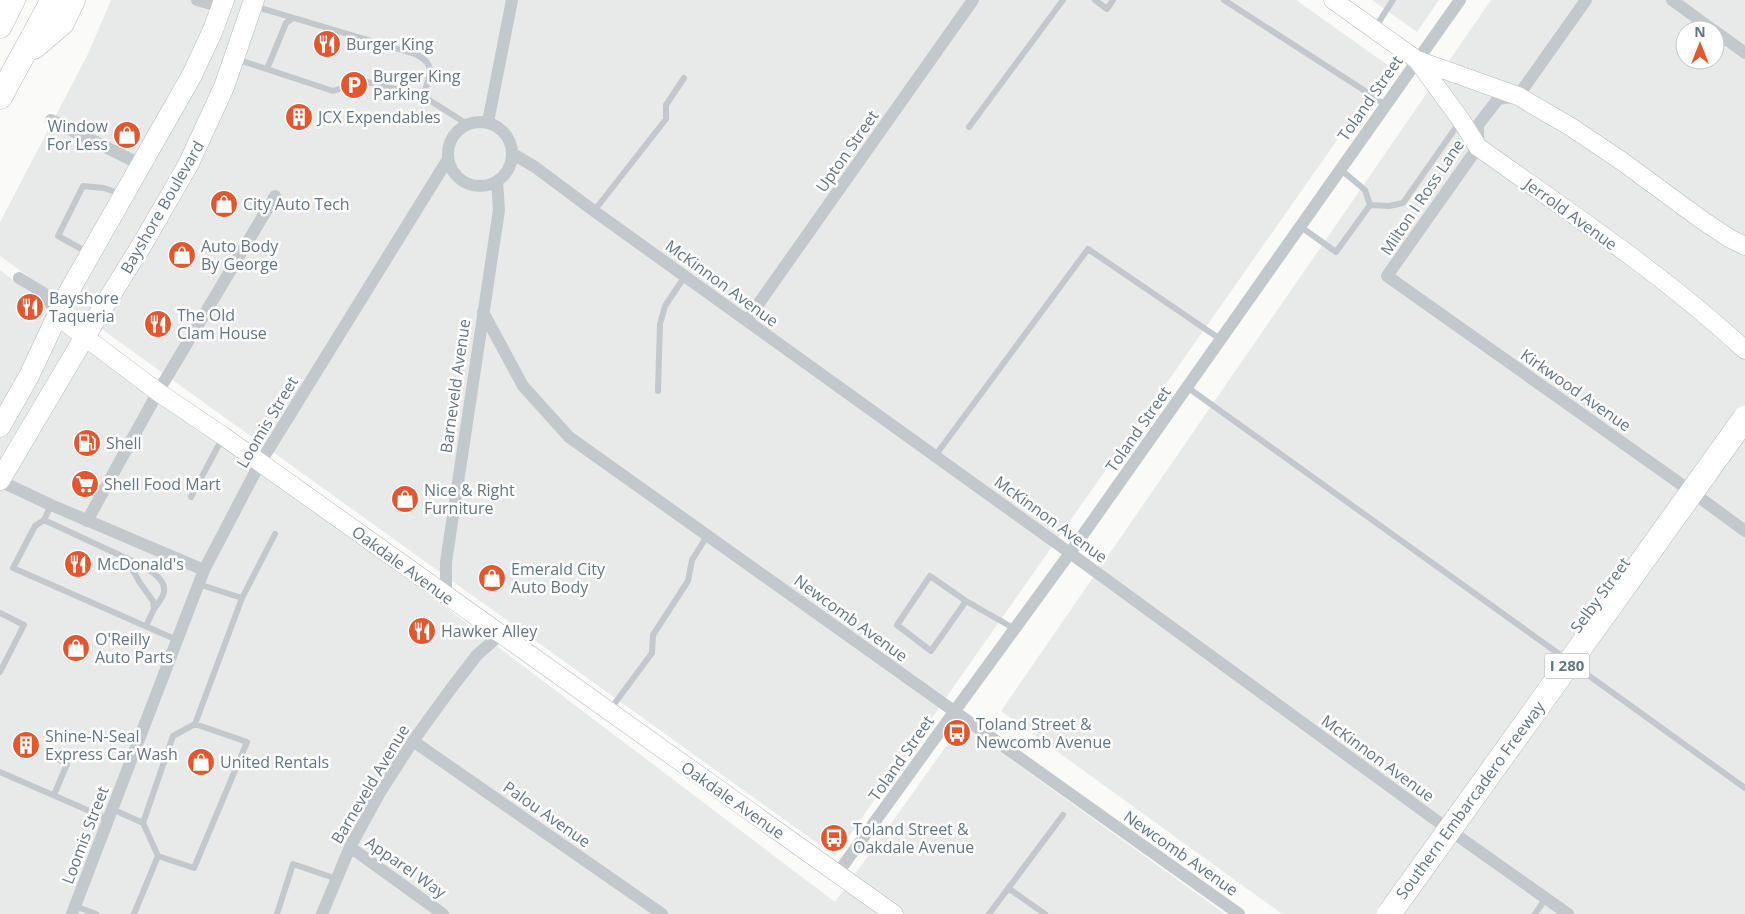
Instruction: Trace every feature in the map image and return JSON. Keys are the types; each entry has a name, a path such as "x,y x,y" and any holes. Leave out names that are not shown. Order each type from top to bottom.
{"highway":[{"path":"0,26 13,0"},
{"path":"0,98 53,0"},
{"path":"23,56 62,23 73,0"},
{"name":"Southern Embarcadero Freeway","path":"1388,914 1745,419"},
{"name":"Southern Embarcadero Freeway","path":"1399,914 1745,432"}],"main road":[{"name":"Jerrold Avenue","path":"1333,0 1417,60 1518,96 1571,127 1623,162 1702,220 1745,246"},
{"name":"Bayshore Boulevard","path":"0,480 188,165 213,113 235,58 253,3"},
{"path":"0,427 26,382 57,316 192,75 223,4"},
{"name":"Jerrold Avenue","path":"1417,60 1461,120 1478,147 1668,284 1710,317 1745,350"},
{"name":"Oakdale Avenue","path":"57,316 158,392 224,436 894,914"}],"street":[{"path":"197,0 223,4"},
{"path":"488,122 512,0"},
{"name":"Upton Street","path":"746,320 973,0"},
{"name":"Toland Street","path":"837,874 1070,553 1460,0"},
{"path":"1518,96 1586,0"},
{"path":"1672,0 1699,20"},
{"path":"1725,39 1745,53"},
{"name":"Milton I Ross Lane","path":"1387,276 1478,147 1478,125 1498,99 1518,96"},
{"path":"51,120 142,165"},
{"path":"488,122 506,134 511,144 511,165 506,174 498,181 488,185 466,184 451,169 448,159 448,148 458,130 467,124 488,122"},
{"name":"McKinnon Avenue","path":"512,154 535,167 1568,914"},
{"name":"Loomis Street","path":"74,910 204,570 260,463 448,159"},
{"name":"Barneveld Avenue","path":"446,595 446,562 499,210 498,181"},
{"path":"87,521 158,392 275,196"},
{"name":"Kirkwood Avenue","path":"1387,276 1745,531"},
{"name":"Oakdale Avenue","path":"19,278 44,294 57,316"},
{"name":"Newcomb Avenue","path":"483,312 523,386 569,437 1239,914"},
{"path":"1707,474 1745,419"},
{"path":"0,480 87,521 204,570"},
{"name":"Selby Street","path":"1388,914 1679,512"},
{"name":"Barneveld Avenue","path":"322,914 350,847 379,794 413,741 478,655 501,634"},
{"name":"Palou Avenue","path":"413,741 662,914"},
{"name":"Apparel Way","path":"350,847 431,910 443,914"}],"lane":[{"path":"969,127 1063,0"},
{"path":"1095,0 1107,9 1113,0"},
{"path":"1224,0 1385,105"},
{"path":"1374,29 1393,0"},
{"path":"253,3 293,18 425,58 429,64 430,74 423,96"},
{"path":"267,69 286,23 293,18"},
{"path":"235,58 333,91 362,81 423,96 467,124"},
{"path":"594,211 666,119 666,104 684,78"},
{"path":"1370,205 1389,206 1402,203 1461,120"},
{"path":"1340,169 1365,190 1370,205"},
{"path":"91,254 58,236 83,186 104,188 124,196"},
{"path":"1301,227 1336,252 1370,205"},
{"path":"935,456 1088,248 1220,340"},
{"path":"658,391 660,324 665,306 685,276"},
{"path":"1187,387 1745,788"},
{"path":"191,498 224,436"},
{"path":"51,505 44,520 35,526 13,568 177,640"},
{"path":"44,520 155,573 164,588 163,595 146,626"},
{"path":"134,914 158,856 143,823 173,736 195,724 242,598 276,534"},
{"path":"609,711 652,653 653,635 688,581 692,560 707,536"},
{"path":"126,558 140,583 151,596 154,609"},
{"path":"966,601 932,651 897,625 930,576 966,601 1015,629"},
{"path":"198,584 242,598"},
{"path":"0,613 24,625 0,672"},
{"path":"158,856 194,868 247,742 195,724"},
{"path":"48,754 68,764 54,795"},
{"path":"0,772 54,795 143,823"},
{"path":"988,914 1063,815"},
{"path":"277,914 293,864 336,879"},
{"path":"1008,888 1045,914"},
{"path":"1535,914 1546,898"},
{"path":"74,910 96,914"}],"shaded area":[{"path":"111,0 1296,0 1389,66 835,856 0,256 0,222 88,54"},
{"path":"1372,0 1439,0 1417,32"},
{"path":"1491,0 1745,0 1745,914 1282,914 1001,711"},
{"path":"0,270 835,902 962,724 1225,914 0,914"}],"place":[{"name":"Burger King","path":"327,44"},
{"name":"Burger King Parking","path":"354,85"},
{"name":"JCX Expendables","path":"299,117"},
{"name":"Window For Less","path":"127,135"},
{"name":"City Auto Tech","path":"224,204"},
{"name":"Auto Body By George","path":"182,255"},
{"name":"Bayshore Taqueria","path":"30,307"},
{"name":"The Old Clam House","path":"158,324"},
{"name":"Shell","path":"87,443"},
{"name":"Shell Food Mart","path":"85,484"},
{"name":"Nice & Right Furniture","path":"405,499"},
{"name":"McDonald's","path":"78,564"},
{"name":"Emerald City Auto Body","path":"492,578"},
{"name":"Hawker Alley","path":"422,631"},
{"name":"O'Reilly Auto Parts","path":"76,648"},
{"name":"Toland Street & Newcomb Avenue","path":"957,733"},
{"name":"Shine-N-Seal Express Car Wash","path":"26,745"},
{"name":"United Rentals","path":"201,762"},
{"name":"Toland Street & Oakdale Avenue","path":"834,838"}]}
